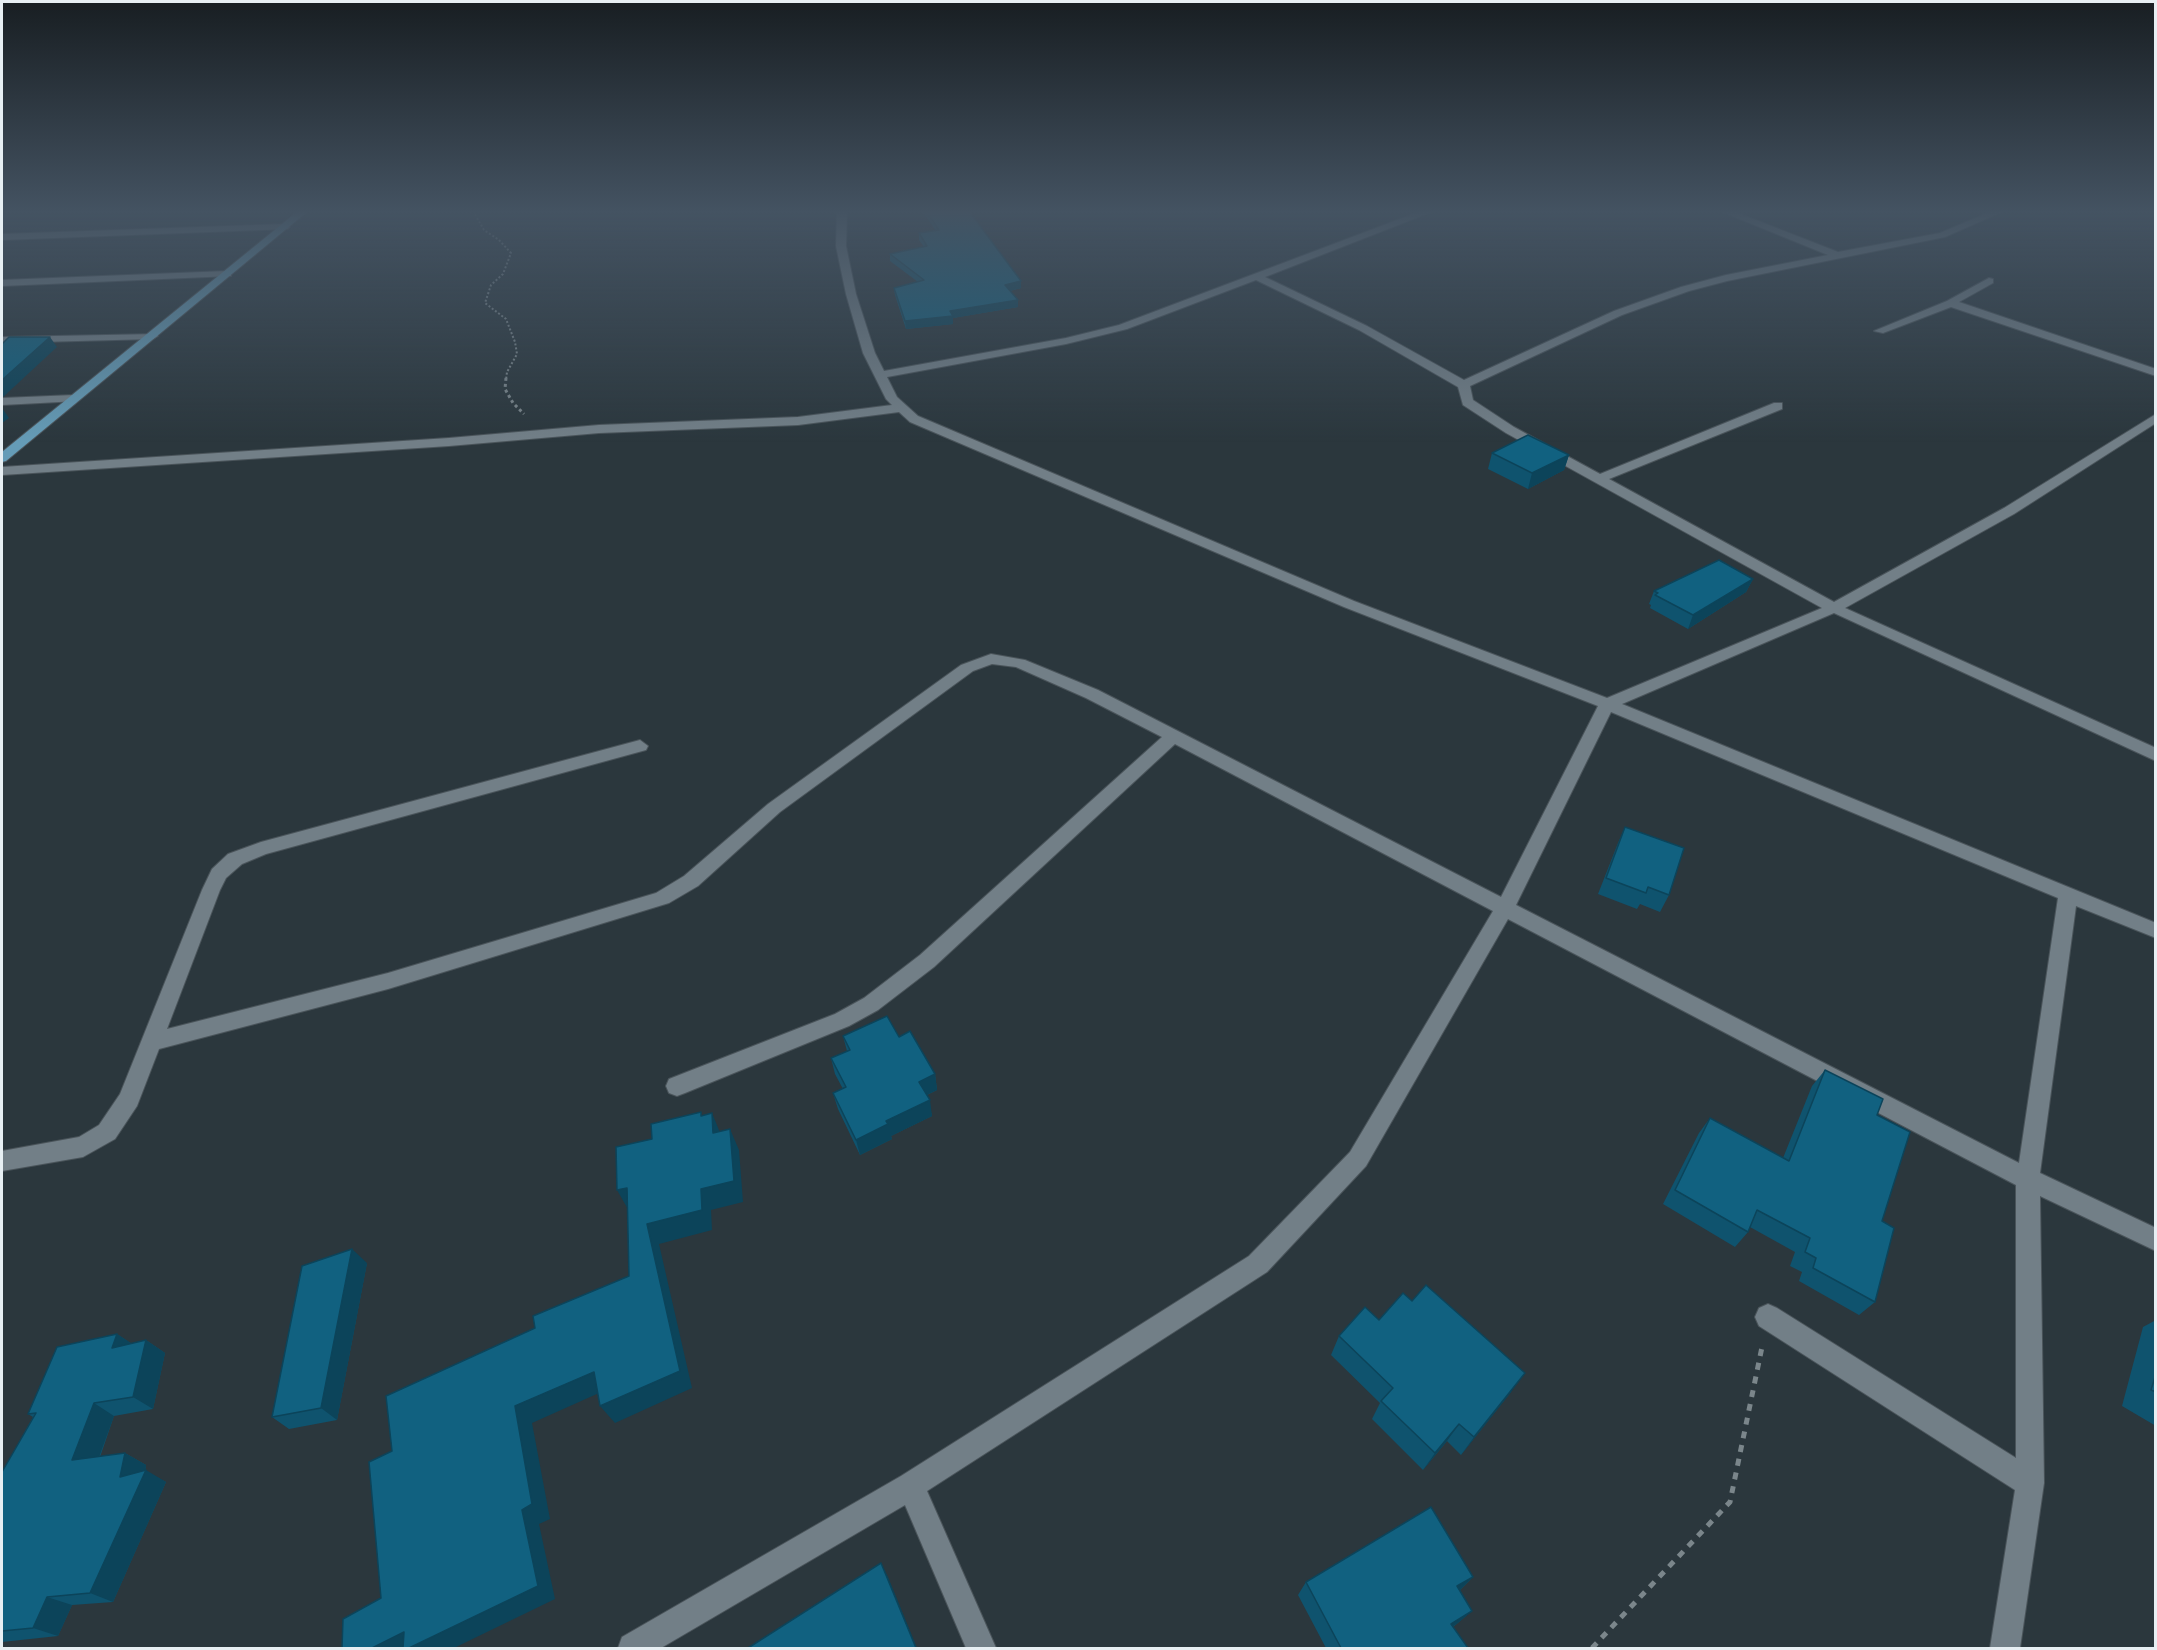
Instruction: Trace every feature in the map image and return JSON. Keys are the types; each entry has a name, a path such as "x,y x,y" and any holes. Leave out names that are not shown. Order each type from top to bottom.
{"main road":[{"path":"2,459 210,288"}],"street":[{"path":"850,288 868,353 880,375 899,408 924,424 1316,591 1607,704 2156,931"},
{"path":"880,375 1091,336 1123,327 1228,288"},
{"path":"1281,288 1363,328 1464,385"},
{"path":"1464,385 1618,313 1689,288"},
{"path":"1878,331 1951,303 1977,288"},
{"path":"1951,303 2156,373"},
{"path":"2,340 153,336"},
{"path":"1464,385 1467,402 1510,430 1834,608 2156,755"},
{"path":"2,402 74,399"},
{"path":"1599,479 1778,406"},
{"path":"2,471 437,443 536,434 798,421 899,408"},
{"path":"633,1648 911,1486 1258,1264 1358,1159 1504,909 1607,704 1834,608 2009,511 2156,417"},
{"path":"152,1042 388,981 662,898 691,881 774,808 957,675 967,668 991,659 1019,663 1092,694 2028,1179 2156,1240"},
{"path":"677,1086 842,1020 870,1004 927,961 1173,737"},
{"path":"2,1161 83,1147 107,1132 129,1099 219,873 235,860 261,849 640,746"},
{"path":"2005,1648 2030,1483 2028,1179 2068,895"},
{"path":"1768,1317 2030,1483"},
{"path":"911,1486 981,1648"}],"path":[{"path":"490,288 485,303 506,319 517,354 507,372 506,389 513,403 531,420 536,434"},
{"path":"1592,1648 1730,1502 1768,1317"}],"building":[{"path":"894,288 1008,288 1018,300 950,311 953,316 905,321"},
{"path":"9,337 50,337 2,380 2,344"},
{"path":"1528,435 1569,455 1532,473 1492,453"},
{"path":"1719,560 1753,579 1693,615 1655,595 1658,593 1654,591"},
{"path":"1625,827 1684,848 1669,895 1648,887 1646,893 1606,878"},
{"path":"887,1016 899,1037 910,1031 935,1074 919,1082 930,1100 886,1121 888,1124 856,1140 833,1093 846,1087 831,1058 850,1050 843,1036"},
{"path":"1825,1070 1883,1099 1877,1115 1910,1132 1882,1221 1894,1228 1875,1302 1813,1268 1816,1258 1805,1252 1810,1238 1757,1210 1748,1232 1675,1190 1710,1118 1789,1161"},
{"path":"701,1112 701,1116 712,1113 713,1133 730,1129 734,1181 701,1189 702,1210 647,1224 680,1371 600,1406 594,1372 515,1406 532,1504 522,1510 538,1586 409,1648 403,1648 404,1632 372,1648 342,1648 343,1619 381,1598 369,1462 392,1451 386,1396 535,1328 533,1316 629,1276 627,1188 617,1190 616,1147 652,1139 651,1124"},
{"path":"352,1249 321,1408 272,1417 302,1266"},
{"path":"1426,1285 1525,1373 1474,1437 1459,1424 1435,1453 1381,1401 1393,1388 1339,1336 1365,1307 1379,1320 1403,1293 1412,1301"},
{"path":"117,1334 112,1348 146,1340 133,1397 94,1403 72,1460 125,1453 120,1477 146,1470 90,1593 47,1597 33,1628 2,1631 2,1472 36,1413 28,1414 57,1347"},
{"path":"2156,1374 2156,1392 2151,1390"},
{"path":"1431,1507 1473,1577 1457,1586 1472,1611 1451,1624 1468,1648 1341,1648 1306,1582"},
{"path":"881,1563 916,1648 748,1648"}]}
